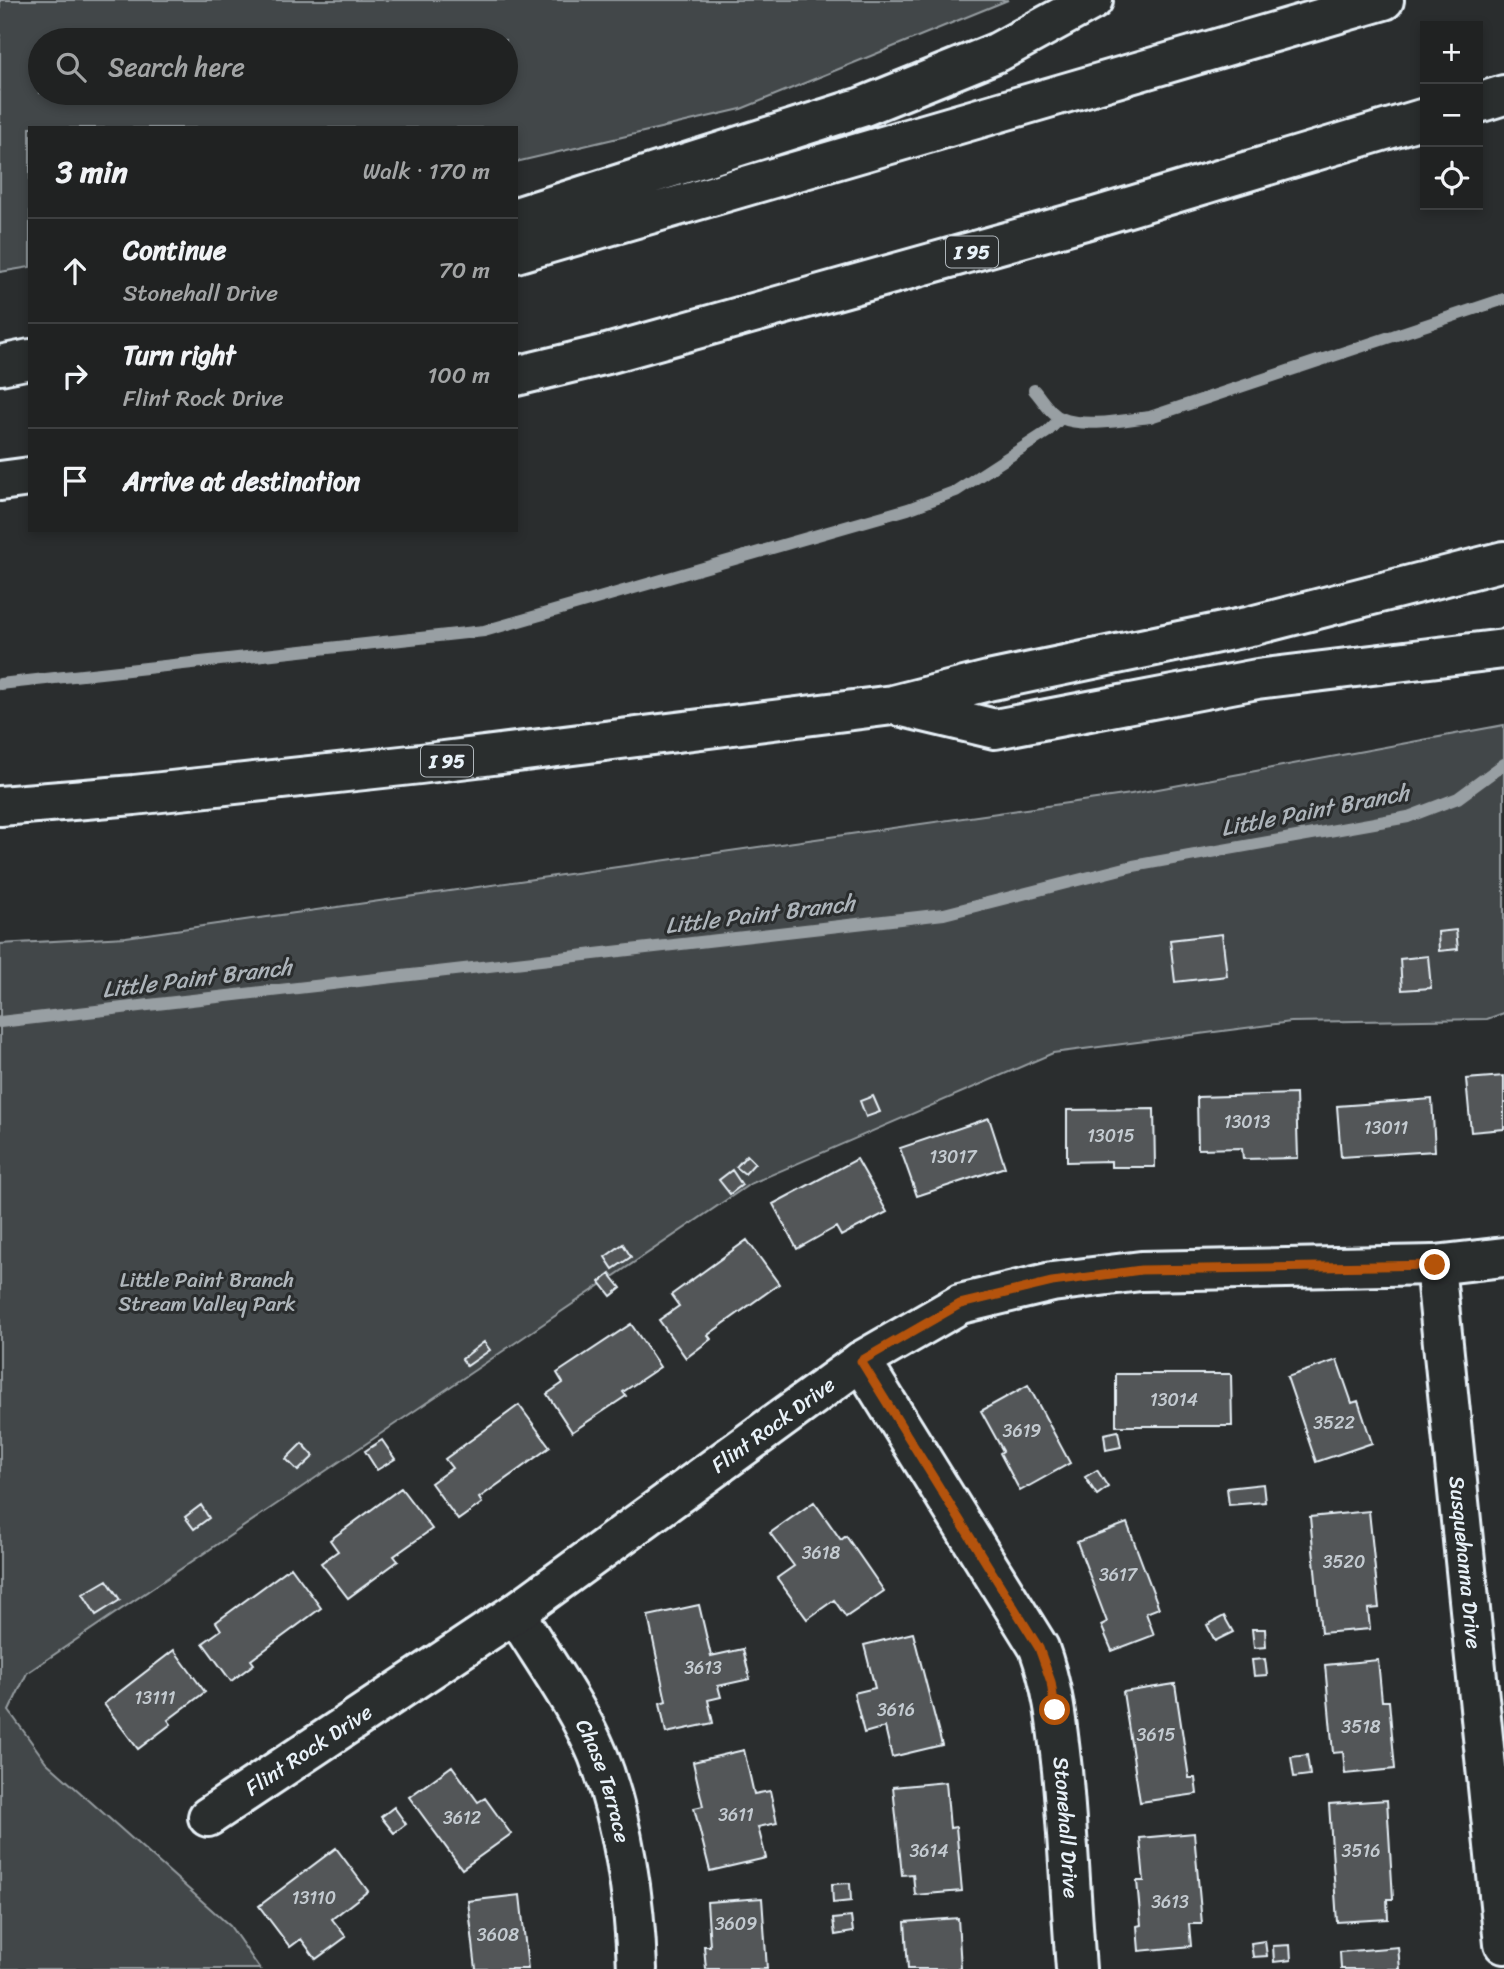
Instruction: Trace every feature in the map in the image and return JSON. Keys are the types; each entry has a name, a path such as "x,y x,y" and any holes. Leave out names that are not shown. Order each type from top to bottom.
{"main road":[{"path":"518,216 862,107 998,52 1093,0"},
{"path":"518,252 1384,0"},
{"path":"1483,101 1504,95"},
{"name":"I 95","path":"518,376 607,354 1085,220 1420,120"},
{"path":"0,365 28,359"},
{"path":"0,382 28,377"},
{"path":"0,481 28,477"},
{"name":"I 95","path":"0,806 134,796 406,766 893,705 988,681 1251,626 1504,561"},
{"path":"893,705 995,729 1257,679 1504,649"},
{"name":"Flint Rock Drive","path":"208,1817 515,1613 861,1361 960,1304 1052,1282 1141,1270 1435,1265 1504,1257"},
{"name":"Susquehanna Drive","path":"1435,1265 1504,1944"},
{"name":"Stonehall Drive","path":"861,1361 1039,1648 1051,1682 1058,1734 1066,1808 1076,1969"},
{"name":"Chase Terrace","path":"515,1613 567,1697 597,1755 613,1802 626,1866 637,1969"}],"green space":[{"path":"0,0 1008,0 741,109 518,162 518,126 28,126 28,267 0,272"},
{"name":"Little Paint Branch Stream Valley Park","path":"1504,725 1504,1013 1487,1019 1291,1022 1053,1053 750,1184 27,1673 9,1711 46,1762 230,1926 260,1969 0,1969 0,944 126,937 1131,794"}],"building":[{"path":"1456,930 1458,949 1439,951 1438,932"},
{"path":"1222,934 1227,976 1175,982 1170,940"},
{"path":"1428,956 1431,988 1402,990 1400,959"},
{"path":"1504,1076 1504,1129 1471,1132 1466,1079"},
{"path":"1296,1094 1298,1158 1243,1159 1242,1148 1198,1149 1197,1097"},
{"path":"873,1096 880,1112 866,1117 860,1101"},
{"path":"1432,1099 1435,1151 1341,1157 1337,1106"},
{"path":"1154,1109 1155,1167 1111,1167 1111,1161 1067,1162 1067,1110"},
{"path":"989,1118 1005,1167 917,1196 900,1148"},
{"path":"747,1155 755,1163 745,1174 736,1167"},
{"path":"857,1159 887,1212 841,1236 836,1227 797,1249 773,1204"},
{"path":"732,1170 742,1185 730,1194 719,1180"},
{"path":"747,1240 779,1284 708,1335 711,1339 686,1358 659,1320 679,1306 671,1295"},
{"path":"623,1244 631,1257 613,1269 605,1257"},
{"path":"610,1274 621,1288 611,1296 600,1282"},
{"path":"631,1324 660,1367 623,1392 626,1396 572,1432 547,1394 563,1383 557,1373"},
{"path":"484,1342 490,1350 467,1366 462,1359"},
{"path":"1337,1360 1352,1403 1358,1401 1372,1443 1316,1462 1287,1377"},
{"path":"1116,1374 1231,1374 1232,1426 1116,1426"},
{"path":"1028,1385 1070,1463 1020,1491 1000,1453 1003,1451 981,1411"},
{"path":"519,1405 550,1447 479,1498 482,1503 458,1520 431,1483 452,1468 445,1459"},
{"path":"1118,1431 1121,1447 1106,1450 1104,1434"},
{"path":"382,1440 395,1459 377,1470 365,1451"},
{"path":"302,1443 314,1456 298,1471 286,1459"},
{"path":"1097,1470 1108,1487 1097,1495 1085,1477"},
{"path":"1263,1484 1265,1502 1229,1505 1227,1488"},
{"path":"401,1488 432,1529 394,1556 398,1561 348,1598 321,1563 338,1551 330,1540"},
{"path":"814,1502 841,1540 846,1536 884,1591 846,1617 834,1600 807,1619 777,1578 794,1566 770,1533"},
{"path":"201,1505 209,1518 194,1529 185,1517"},
{"path":"1369,1511 1379,1608 1368,1609 1370,1629 1321,1633 1310,1517"},
{"path":"1127,1523 1159,1608 1146,1613 1154,1635 1112,1651 1101,1625 1107,1622 1077,1542"},
{"path":"291,1567 321,1608 251,1660 254,1664 231,1681 203,1643 221,1630 216,1622"},
{"path":"107,1580 120,1600 96,1615 83,1594"},
{"path":"699,1605 711,1656 743,1649 750,1679 718,1686 721,1697 708,1700 713,1723 666,1733 660,1703 666,1701 648,1616"},
{"path":"1224,1616 1233,1632 1215,1641 1207,1625"},
{"path":"1252,1629 1265,1629 1266,1647 1254,1648"},
{"path":"913,1633 942,1745 892,1757 885,1727 864,1733 854,1693 875,1688 864,1645"},
{"path":"174,1650 205,1692 168,1720 171,1724 138,1749 104,1704"},
{"path":"1265,1659 1267,1675 1254,1676 1252,1660"},
{"path":"1378,1660 1382,1701 1389,1701 1395,1769 1345,1774 1343,1752 1333,1753 1325,1665"},
{"path":"1175,1684 1189,1778 1195,1778 1197,1794 1140,1802 1123,1692"},
{"path":"744,1750 754,1794 770,1791 777,1823 758,1827 766,1858 710,1871 694,1808 703,1806 693,1762"},
{"path":"1307,1755 1310,1775 1294,1777 1291,1757"},
{"path":"452,1766 478,1802 485,1798 511,1834 462,1869 409,1797"},
{"path":"946,1782 950,1828 956,1827 962,1891 915,1895 913,1874 902,1875 893,1787"},
{"path":"1387,1800 1393,1899 1387,1899 1388,1919 1337,1922 1329,1804"},
{"path":"394,1807 406,1824 394,1833 381,1817"},
{"path":"1194,1833 1202,1924 1189,1924 1191,1946 1139,1951 1137,1926 1141,1925 1137,1881 1144,1881 1140,1838"},
{"path":"336,1848 368,1891 332,1919 346,1937 316,1959 301,1939 290,1947 259,1906"},
{"path":"850,1883 851,1901 833,1903 832,1884"},
{"path":"520,1895 528,1969 476,1969 468,1901"},
{"path":"762,1898 767,1969 706,1969 704,1946 710,1946 707,1902"},
{"path":"851,1917 853,1932 835,1935 833,1919"},
{"path":"958,1918 961,1969 908,1969 905,1922"},
{"path":"1265,1941 1267,1956 1253,1957 1251,1943"},
{"path":"1290,1945 1291,1960 1274,1962 1273,1946"},
{"path":"1398,1947 1400,1969 1341,1969 1340,1952"}],"waterway":[{"path":"1034,390 1053,413 1070,421 1105,422 1150,417 1504,299"},
{"path":"0,684 484,631 908,509 956,491 1047,432 1061,418"},
{"name":"Little Paint Branch","path":"0,1022 944,914 1133,866 1408,817 1458,798 1504,764"}],"route":[{"path":"1055,1710 1051,1682 1039,1648 861,1361 960,1304 1001,1292 1052,1282 1141,1270 1435,1265"}]}
